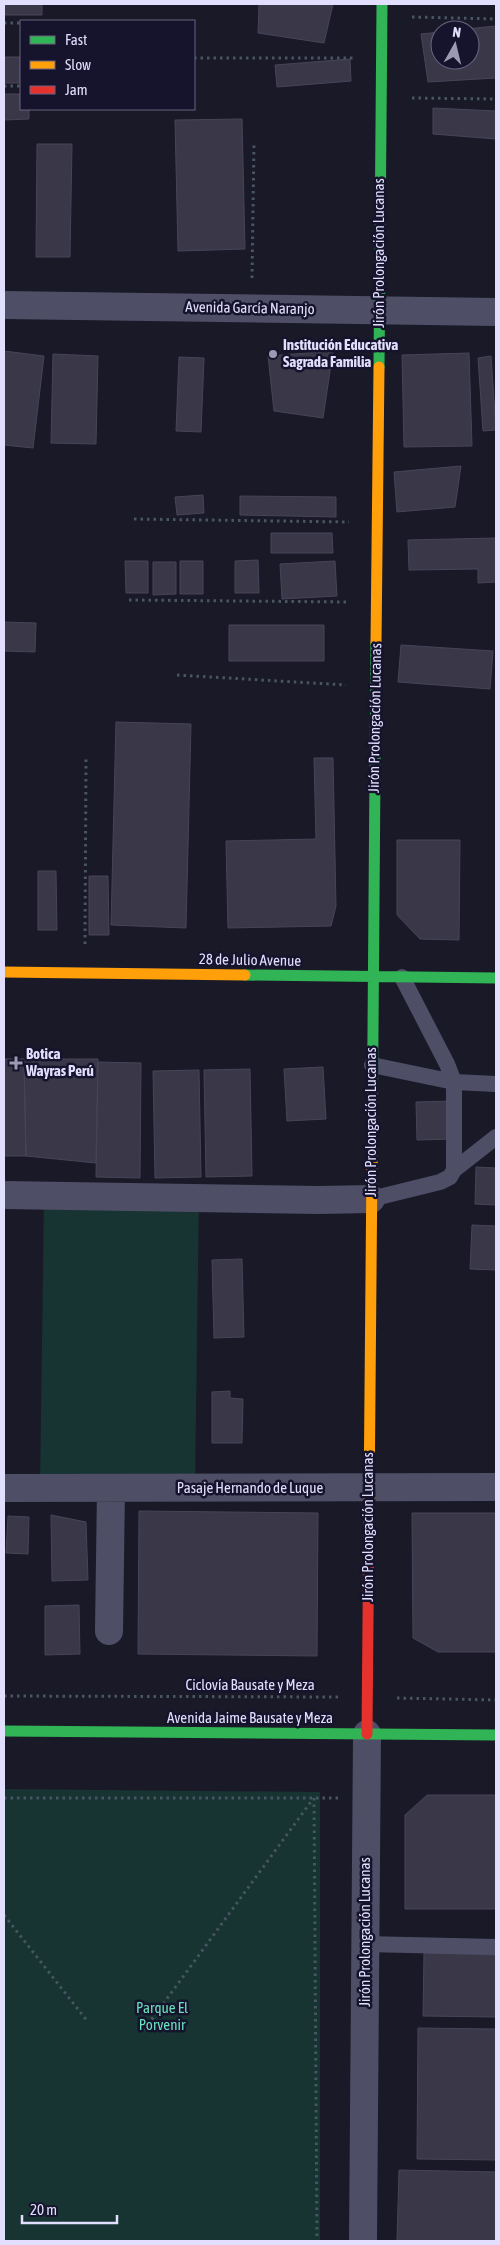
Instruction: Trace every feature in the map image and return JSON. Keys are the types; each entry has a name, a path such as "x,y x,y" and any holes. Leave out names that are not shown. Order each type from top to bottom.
{"street":[{"name":"Jirón Prolongación Lucanas","path":"363,2241 372,976 382,4"},
{"name":"Avenida García Naranjo","path":"4,305 496,312"},
{"name":"28 de Julio Avenue","path":"4,972 496,978"},
{"path":"4,1195 319,1200 371,1199"},
{"name":"Pasaje Hernando de Luque","path":"4,1488 496,1487"},
{"path":"109,1631 112,1488"},
{"name":"Avenida Jaime Bausate y Meza","path":"4,1732 496,1735"}],"lane":[{"path":"402,977 447,1064 454,1082 454,1170"},
{"path":"372,1065 454,1082 496,1084"},
{"path":"371,1199 440,1182 450,1177 454,1170 496,1137"},
{"path":"366,1944 496,1947"}],"path":[{"path":"382,16 496,19"},
{"path":"4,23 20,24"},
{"path":"195,58 382,58"},
{"path":"4,86 20,86"},
{"path":"381,97 496,99"},
{"path":"251,308 254,142"},
{"path":"134,519 377,522"},
{"path":"129,600 376,602"},
{"path":"177,676 375,687"},
{"path":"85,973 86,757"},
{"name":"Ciclovía Bausate y Meza","path":"4,1696 367,1697 496,1700"},
{"path":"4,1798 314,1798"},
{"path":"144,2030 314,1798"},
{"path":"314,1798 317,2241"},
{"path":"4,1915 88,2022"}],"green space":[{"path":"44,1195 199,1197 195,1488 40,1488"},
{"name":"Parque El Porvenir","path":"4,1789 320,1792 320,2241 4,2241"}],"building":[{"path":"4,4 42,4 42,15 4,15"},
{"path":"259,4 333,4 324,43 258,33"},
{"path":"496,26 496,78 428,82 421,34 430,33 430,70 480,70 480,28"},
{"path":"4,57 20,57 20,83 4,83"},
{"path":"350,59 351,81 277,87 275,65"},
{"path":"4,94 20,94 20,110 29,110 29,119 4,120"},
{"path":"433,108 496,111 496,139 433,134"},
{"path":"242,119 245,249 178,251 175,120"},
{"path":"37,144 72,144 70,257 36,257"},
{"path":"4,351 44,356 33,448 4,445"},
{"path":"333,351 323,418 274,411 268,356"},
{"path":"469,353 472,446 404,447 402,355"},
{"path":"53,354 98,356 96,444 51,443"},
{"path":"491,356 496,430 483,431 478,358"},
{"path":"179,357 204,358 201,432 176,431"},
{"path":"461,466 455,507 397,512 394,472"},
{"path":"203,495 204,513 177,515 175,497"},
{"path":"240,496 336,497 336,517 240,515"},
{"path":"271,533 332,533 333,553 271,553"},
{"path":"496,538 496,582 478,583 478,569 409,570 408,540"},
{"path":"258,560 259,593 235,593 235,561"},
{"path":"125,561 148,561 148,593 126,593"},
{"path":"180,561 203,561 203,594 180,594"},
{"path":"335,561 337,596 282,599 280,564"},
{"path":"153,562 176,562 176,594 153,595"},
{"path":"4,622 36,623 35,652 4,651"},
{"path":"229,625 324,625 324,661 229,661"},
{"path":"401,645 493,651 490,689 398,682"},
{"path":"116,722 191,724 186,928 111,925"},
{"path":"314,758 333,758 336,906 331,926 228,928 226,841 316,839"},
{"path":"397,840 460,840 459,940 420,939 397,915"},
{"path":"38,871 56,871 57,930 38,930"},
{"path":"89,876 108,876 109,935 89,935"},
{"path":"4,1059 24,1059 26,1156 4,1156"},
{"path":"24,1059 98,1059 96,1163 26,1156"},
{"path":"98,1062 141,1063 140,1178 96,1177"},
{"path":"323,1067 326,1119 287,1121 284,1069"},
{"path":"250,1069 252,1176 206,1177 204,1070"},
{"path":"199,1070 201,1177 155,1178 153,1071"},
{"path":"453,1101 454,1139 417,1140 416,1102"},
{"path":"476,1167 496,1168 496,1205 475,1204"},
{"path":"472,1225 496,1226 496,1270 470,1269"},
{"path":"242,1259 244,1337 214,1338 212,1260"},
{"path":"230,1391 230,1398 243,1399 242,1443 212,1443 212,1392"},
{"path":"139,1511 318,1513 317,1656 138,1654"},
{"path":"412,1513 496,1513 496,1652 438,1652 413,1638"},
{"path":"51,1515 86,1522 88,1580 52,1581"},
{"path":"8,1516 29,1517 28,1554 6,1553"},
{"path":"79,1605 80,1654 45,1655 45,1606"},
{"path":"427,1795 496,1795 496,1909 405,1909 405,1815"},
{"path":"424,1953 496,1955 496,2017 423,2016"},
{"path":"418,2028 496,2029 496,2160 417,2159"},
{"path":"399,2170 496,2172 496,2241 397,2241"}],"traffic: fast":[{"path":"379,367 382,4"},
{"path":"372,1161 376,643"},
{"path":"245,975 496,978"},
{"path":"4,1731 496,1735"}],"traffic: slow":[{"path":"376,643 379,367"},
{"path":"4,972 245,975"},
{"path":"369,1507 372,1161"}],"traffic: jam":[{"path":"367,1734 369,1507"}],"place":[{"name":"Institución Educativa Sagrada Familia","path":"273,354"},
{"name":"Botica Wayras Perú","path":"16,1063"}]}
